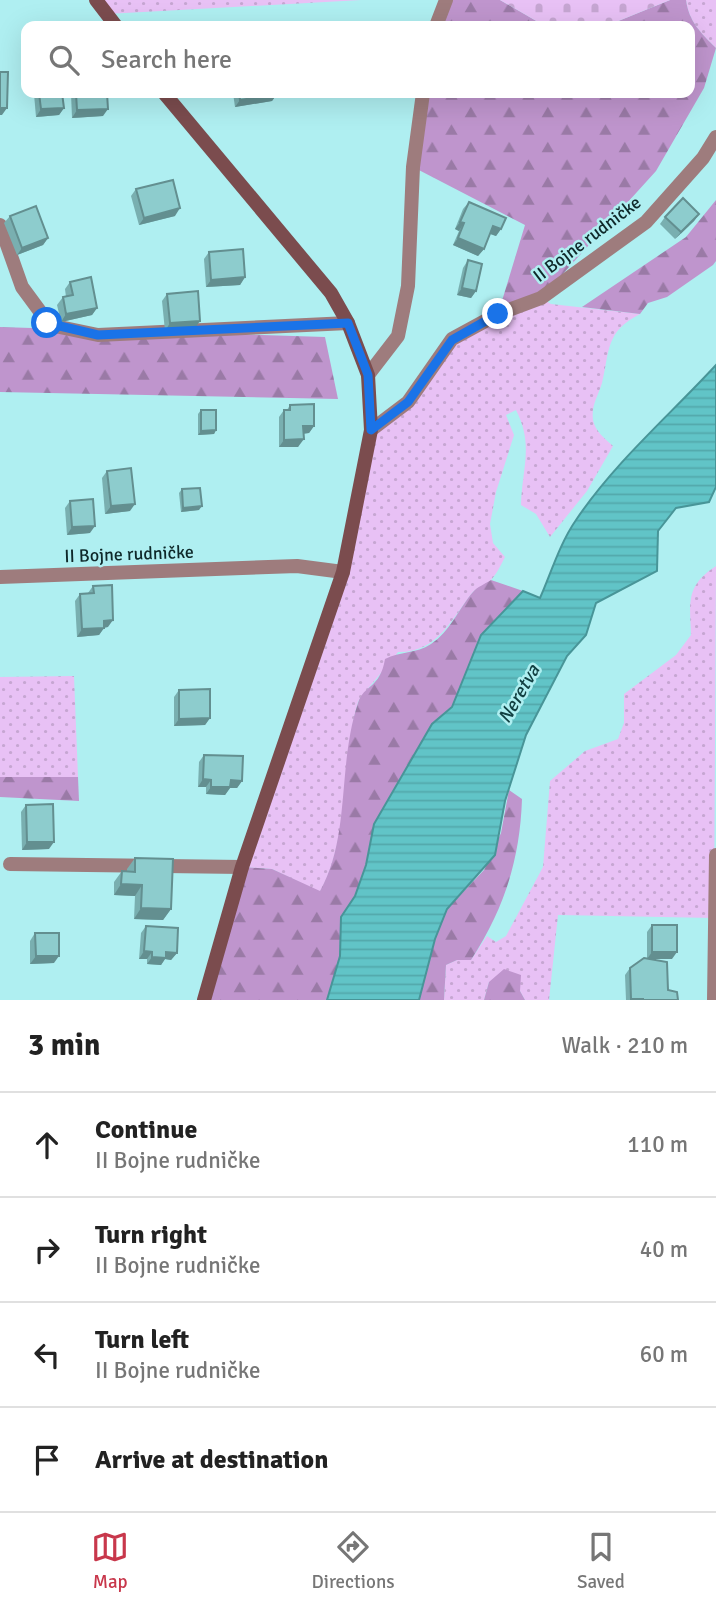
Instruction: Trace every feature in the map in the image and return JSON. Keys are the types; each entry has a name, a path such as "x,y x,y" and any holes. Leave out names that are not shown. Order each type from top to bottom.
{"street":[{"path":"96,0 112,21"},
{"path":"438,21 446,0"},
{"path":"168,98 331,293 348,323 368,375 371,430 343,572 242,867 204,1000"},
{"path":"368,375 398,335 406,298 413,167 422,98"},
{"name":"II Bojne rudničke","path":"371,430 408,402 452,340 498,314 541,298 646,222 703,158 716,137"},
{"path":"0,225 22,287 50,325 108,335 348,323"},
{"name":"II Bojne rudničke","path":"0,577 297,566 343,572"},
{"path":"714,1000 716,855"},
{"path":"10,864 242,867"}],"green space":[{"path":"96,0 361,0 107,14"},
{"path":"447,0 500,0 536,21 438,21"},
{"path":"500,0 670,0 618,21 536,21"},
{"path":"670,0 686,0 693,21 618,21"},
{"path":"686,0 716,0 716,48 693,21"},
{"path":"695,24 716,48 704,88 656,171 541,298 498,314 525,225 413,167 422,98 695,98"},
{"path":"716,200 716,261 713,265 667,297 648,303 640,314 582,307 686,237"},
{"path":"541,298 551,304 640,314 620,328 611,343 594,406 593,420 596,428 613,446 587,491 550,537 536,514 521,505 526,457 525,434 516,410 506,415 514,435 496,492 490,524 493,543 505,557 492,579 472,593 442,633 423,647 398,652 358,702 352,726 341,824 330,870 320,892 272,869 242,867 343,572 371,430 408,402 452,339"},
{"path":"0,327 325,337 338,399 0,392"},
{"path":"716,566 714,918 558,915 549,1000 525,1000 520,991 489,982 484,1000 444,1000 446,965 457,960 471,960 487,936 496,942 506,936 543,867 550,781 585,751 618,739 624,723 624,694 676,655 691,635 690,604 694,588 706,573"},
{"path":"491,580 523,591 481,635 452,707 432,724 374,824 366,865 355,896 341,917 340,956 327,1000 204,1000 242,867 272,869 320,891 330,870 336,847 352,727 361,697 380,676 385,659 420,649 438,639 473,592"},
{"path":"74,676 78,777 0,777 0,677"},
{"path":"0,777 78,777 79,801 0,797"},
{"path":"509,790 522,799 521,821 514,863 493,922 471,960 457,960 446,965 444,1000 419,1000 435,939 447,909 484,870 501,833"},
{"path":"504,969 521,975 520,991 525,1000 484,1000 489,982"}],"water":[{"name":"Neretva","path":"716,365 716,487 709,502 676,508 658,531 657,571 596,603 586,635 567,656 526,735 505,801 495,855 447,909 435,939 419,1000 327,1000 340,956 341,917 355,896 366,865 374,824 432,724 452,707 481,635 523,591 540,598 565,538 591,499 625,459"}],"building":[{"path":"0,72 8,72 7,108 0,108"},
{"path":"40,98 63,98 64,108 41,109"},
{"path":"76,98 107,98 108,109 77,110"},
{"path":"173,180 180,208 144,218 136,189"},
{"path":"683,198 699,214 681,232 665,217"},
{"path":"469,202 506,218 501,229 493,226 484,249 458,238 464,223 460,222"},
{"path":"36,206 48,238 22,248 10,216"},
{"path":"243,249 245,277 211,280 209,252"},
{"path":"468,260 482,264 476,291 462,288"},
{"path":"91,277 97,308 66,314 63,297 73,295 70,282"},
{"path":"198,291 200,321 170,323 167,294"},
{"path":"314,404 314,426 303,426 304,439 284,440 284,410 290,410 290,405"},
{"path":"201,410 216,410 216,430 201,431"},
{"path":"131,468 135,504 111,506 107,471"},
{"path":"200,488 202,506 183,508 182,489"},
{"path":"93,499 95,526 72,527 70,501"},
{"path":"112,585 113,620 104,621 104,628 82,629 80,594 94,593 93,586"},
{"path":"210,689 210,718 179,719 179,690"},
{"path":"204,755 243,756 242,781 231,780 230,787 211,787 211,780 203,779"},
{"path":"53,804 54,842 27,842 26,805"},
{"path":"135,858 173,859 171,909 141,908 142,885 121,884 122,871 135,872"},
{"path":"652,925 677,925 677,952 652,952"},
{"path":"146,926 178,928 177,953 166,952 166,958 152,957 152,952 144,951"},
{"path":"35,933 59,933 59,956 36,956"},
{"path":"644,958 667,962 668,990 677,992 678,1000 631,999 630,968"}],"route":[{"path":"47,323 98,335 348,323 368,375 371,430 408,402 452,340 498,314"}]}
